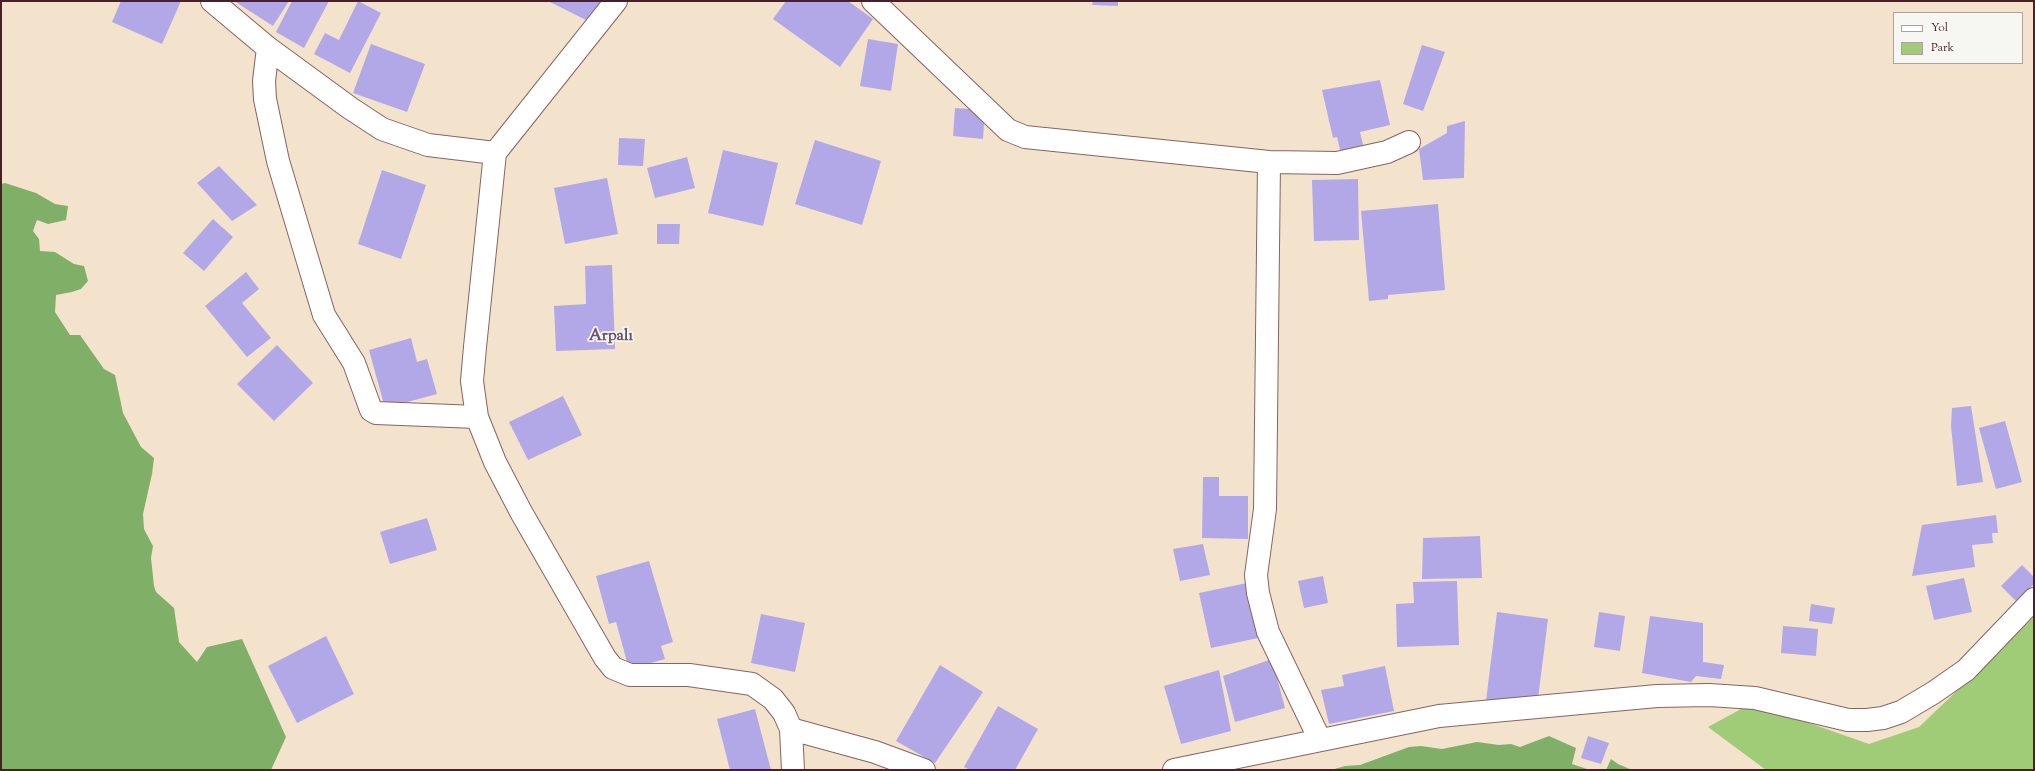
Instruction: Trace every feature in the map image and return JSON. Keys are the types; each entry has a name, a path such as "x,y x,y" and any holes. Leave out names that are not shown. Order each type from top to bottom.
{"street":[{"path":"212,1 268,48 350,108 382,129 428,145 495,153"},
{"path":"616,1 495,153 472,381 477,417 495,462 521,512 605,658 613,668 630,675 689,675 752,684 773,699 784,713 791,729 793,770"},
{"path":"873,1 1008,130 1025,137 1269,162 1336,163 1381,154 1409,142"},
{"path":"268,48 264,80 265,100 278,161 324,315 354,363 371,410 376,413 477,417"},
{"path":"1269,162 1266,479 1265,510 1256,576 1258,593 1268,632 1320,740"},
{"path":"1174,770 1439,716 1657,696 1709,695 1755,698 1848,720 1883,718 1901,712 1933,693 1966,670 2034,599"},
{"path":"791,729 875,752 924,770"}],"green space":[{"path":"5,183 36,193 55,204 68,206 66,220 48,224 37,220 33,231 39,239 40,251 55,252 74,264 84,266 88,281 81,289 56,295 55,312 70,335 80,335 104,369 115,375 123,413 141,447 154,458 143,514 144,529 153,546 151,558 154,586 156,592 174,608 179,642 197,662 207,647 242,639 286,737 271,770 1,770 1,184"},
{"path":"2034,617 2034,770 1766,770 1708,727 1752,703 1869,744 1919,727"},
{"path":"1549,736 1576,748 1572,764 1590,770 1331,770 1345,766 1360,765 1409,747 1421,746 1442,749 1477,742 1499,745 1511,744 1520,747"},
{"path":"1611,759 1618,764 1632,770 1606,770"}],"building":[{"path":"121,1 181,1 162,44 112,22"},
{"path":"234,1 289,1 273,26"},
{"path":"292,1 329,1 304,48 276,32"},
{"path":"358,1 381,13 350,73 314,54 325,33 339,40"},
{"path":"548,1 606,1 592,23"},
{"path":"786,1 848,1 873,19 840,67 773,19"},
{"path":"1093,1 1118,1 1118,6 1092,5"},
{"path":"868,39 898,44 891,91 860,86"},
{"path":"371,44 425,64 407,112 353,93"},
{"path":"1422,45 1445,52 1423,111 1403,104"},
{"path":"1380,80 1390,125 1360,132 1364,149 1341,154 1337,137 1333,138 1322,90"},
{"path":"955,108 985,110 983,139 953,136"},
{"path":"1465,121 1464,178 1423,180 1419,149 1447,133 1447,126"},
{"path":"619,138 645,139 643,166 618,165"},
{"path":"815,140 881,161 862,225 795,204"},
{"path":"723,150 778,163 763,226 708,213"},
{"path":"687,157 695,188 655,198 647,168"},
{"path":"219,166 257,205 232,221 197,183"},
{"path":"382,170 426,185 401,259 358,244"},
{"path":"607,178 618,234 565,244 554,188"},
{"path":"1358,179 1359,240 1314,241 1312,180"},
{"path":"1438,204 1445,290 1388,295 1388,299 1369,301 1361,211"},
{"path":"213,219 233,237 204,271 183,253"},
{"path":"657,224 680,224 679,244 657,244"},
{"path":"612,265 615,349 556,351 554,306 586,304 585,266"},
{"path":"246,272 259,289 242,303 271,338 247,357 205,306"},
{"path":"411,338 417,362 427,359 437,394 385,408 369,350"},
{"path":"277,345 313,383 274,421 237,384"},
{"path":"563,396 582,435 528,460 509,422"},
{"path":"1971,406 1983,482 1957,486 1951,426 1952,408"},
{"path":"2005,421 2022,482 1996,489 1979,428"},
{"path":"1203,477 1219,477 1219,496 1248,496 1248,539 1202,538"},
{"path":"1996,515 1998,533 1992,533 1993,543 1972,545 1975,567 1912,576 1922,525"},
{"path":"427,518 437,550 390,564 380,532"},
{"path":"1480,536 1482,578 1422,579 1423,538"},
{"path":"1203,544 1210,575 1180,581 1173,549"},
{"path":"649,561 673,642 661,646 665,659 629,669 616,622 609,624 596,576"},
{"path":"2022,565 2034,577 2034,584 2016,601 2001,586"},
{"path":"1323,576 1328,603 1304,608 1298,581"},
{"path":"1964,578 1972,612 1934,620 1926,586"},
{"path":"1457,581 1459,645 1397,647 1396,604 1414,603 1413,582"},
{"path":"1247,583 1258,638 1211,648 1199,593"},
{"path":"1811,604 1835,608 1832,624 1809,621"},
{"path":"1497,612 1548,619 1537,707 1486,701"},
{"path":"1599,612 1625,616 1620,651 1594,647"},
{"path":"761,614 805,623 795,672 751,663"},
{"path":"1650,616 1703,623 1703,662 1724,665 1721,679 1696,676 1691,682 1642,673"},
{"path":"1783,626 1818,629 1816,656 1781,653"},
{"path":"326,636 354,694 297,723 268,666"},
{"path":"1272,659 1285,708 1235,722 1223,676"},
{"path":"940,665 983,692 935,763 896,741"},
{"path":"1385,666 1394,711 1329,724 1321,690 1344,686 1342,675"},
{"path":"1219,670 1231,731 1181,744 1164,686"},
{"path":"998,706 1038,729 1015,770 970,770 964,767"},
{"path":"755,709 771,770 730,770 717,719"},
{"path":"1588,736 1609,743 1601,764 1581,758"}],"district":[{"name":"Arpalı","path":"611,337"}]}
